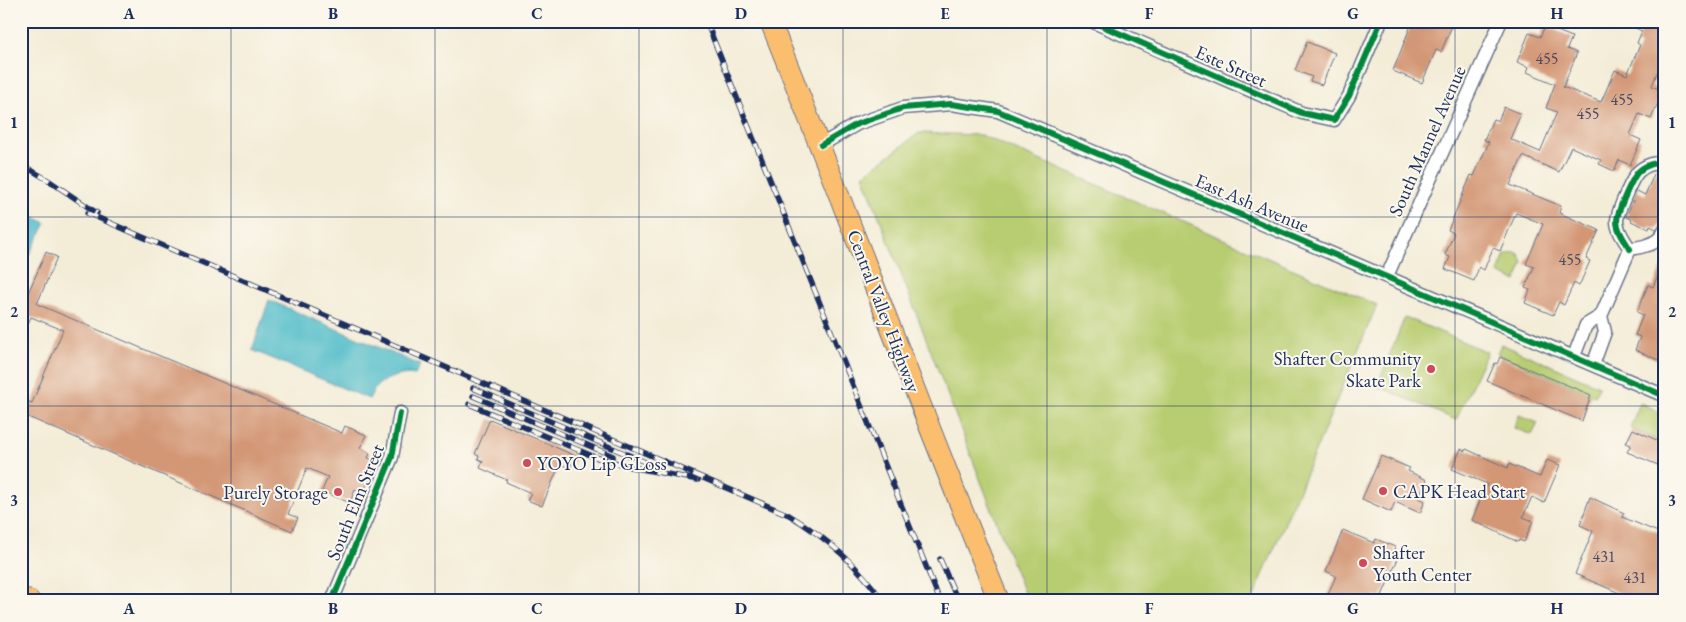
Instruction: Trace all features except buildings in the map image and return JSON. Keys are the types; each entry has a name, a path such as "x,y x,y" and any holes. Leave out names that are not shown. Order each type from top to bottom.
{"main road":[{"name":"Central Valley Highway","path":"770,21 927,423 999,601"},
{"path":"21,597 30,601"}],"street":[{"name":"Este Street","path":"1091,21 1302,114 1334,120 1349,96 1381,21"},
{"name":"South Mannel Avenue","path":"1387,276 1501,21"},
{"name":"East Ash Avenue","path":"820,145 857,124 902,108 951,104 998,111 1665,396"},
{"path":"1630,249 1619,230 1617,220 1624,202 1638,171 1649,164 1665,162"},
{"path":"1630,249 1652,245 1662,238 1665,230"},
{"path":"1574,356 1586,325 1601,316 1630,249"},
{"path":"1593,365 1605,332 1601,316"},
{"name":"South Elm Street","path":"332,601 392,457 400,413"}],"green space":[{"path":"919,133 981,135 1377,305 1252,601 1027,601 863,175"},
{"path":"1515,252 1519,254 1523,263 1516,281 1498,273 1505,255"},
{"name":"Shafter Community Skate Park","path":"1405,317 1487,352 1456,420 1377,386"},
{"path":"1501,344 1599,386 1595,396 1497,354"},
{"path":"1640,403 1665,414 1665,443 1630,428"},
{"path":"1519,415 1538,423 1532,435 1514,428"}],"water":[{"path":"21,210 46,223 21,270"},
{"path":"269,300 420,365 415,375 401,375 381,382 369,399 252,350"}],"railway":[{"path":"706,21 940,601"},
{"path":"21,164 97,213"},
{"path":"87,213 789,515 841,553 883,601"},
{"path":"473,388 659,468"},
{"path":"473,396 613,456"},
{"path":"469,404 595,457 631,467 698,480"},
{"path":"940,559 958,601"}],"cycle path":[{"path":"1091,21 1302,113 1334,120 1349,96 1381,21"},
{"path":"821,145 857,124 903,108 951,104 998,111 1665,396"},
{"path":"1630,249 1617,225 1622,203 1639,171 1651,164 1665,162"},
{"path":"332,601 392,457 400,413"}],"place":[{"name":"Shafter Community Skate Park","path":"1431,369"},
{"name":"YOYO Lip GLoss","path":"527,463"},
{"name":"CAPK Head Start","path":"1383,491"},
{"name":"Purely Storage","path":"338,492"},
{"name":"Shafter Youth Center","path":"1363,563"}]}
